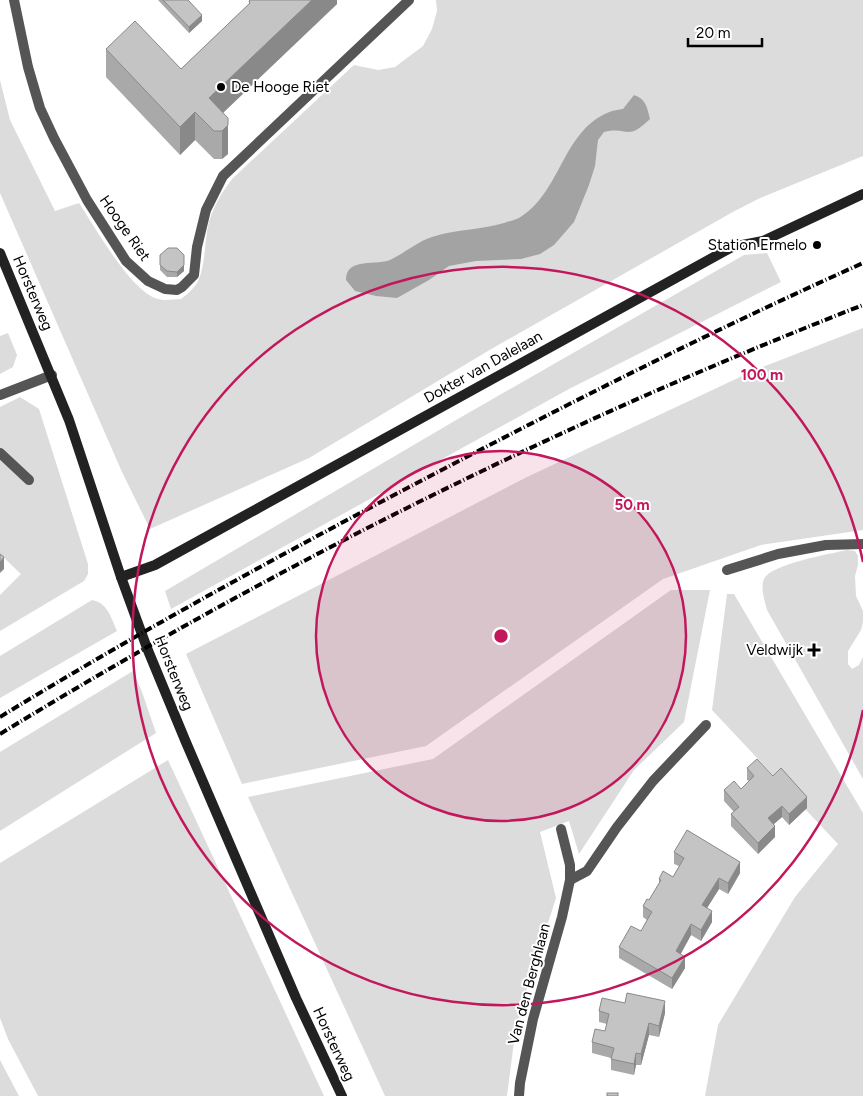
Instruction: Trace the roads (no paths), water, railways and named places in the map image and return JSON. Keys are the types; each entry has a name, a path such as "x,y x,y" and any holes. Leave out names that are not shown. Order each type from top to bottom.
{"main road":[{"name":"Dokter van Dalelaan","path":"122,577 155,565 732,247 763,241 863,194"},
{"name":"Horsterweg","path":"0,253 69,420 147,648 296,998 342,1096"}],"street":[{"name":"Hooge Riet","path":"14,0 28,67 40,108 87,200 126,260 137,272 148,281 165,289 177,290 194,275 197,247 206,210 222,176 408,0"},
{"path":"0,395 52,375"},
{"path":"0,453 30,480"},
{"path":"727,570 788,552 826,545 863,544"},
{"path":"570,880 587,871 652,781 706,725"},
{"name":"Van den Berghlaan","path":"519,1096 520,1083 534,1019 562,917 570,880 570,865 561,829"}],"railway":[{"path":"0,717 216,591 436,473 648,365 863,263"},
{"path":"0,734 104,672 209,613 315,555 422,500 640,398 751,350 863,305"}],"place":[{"name":"De Hooge Riet","path":"221,87"},
{"name":"Station Ermelo","path":"817,245"},
{"name":"Veldwijk","path":"814,650"}]}
